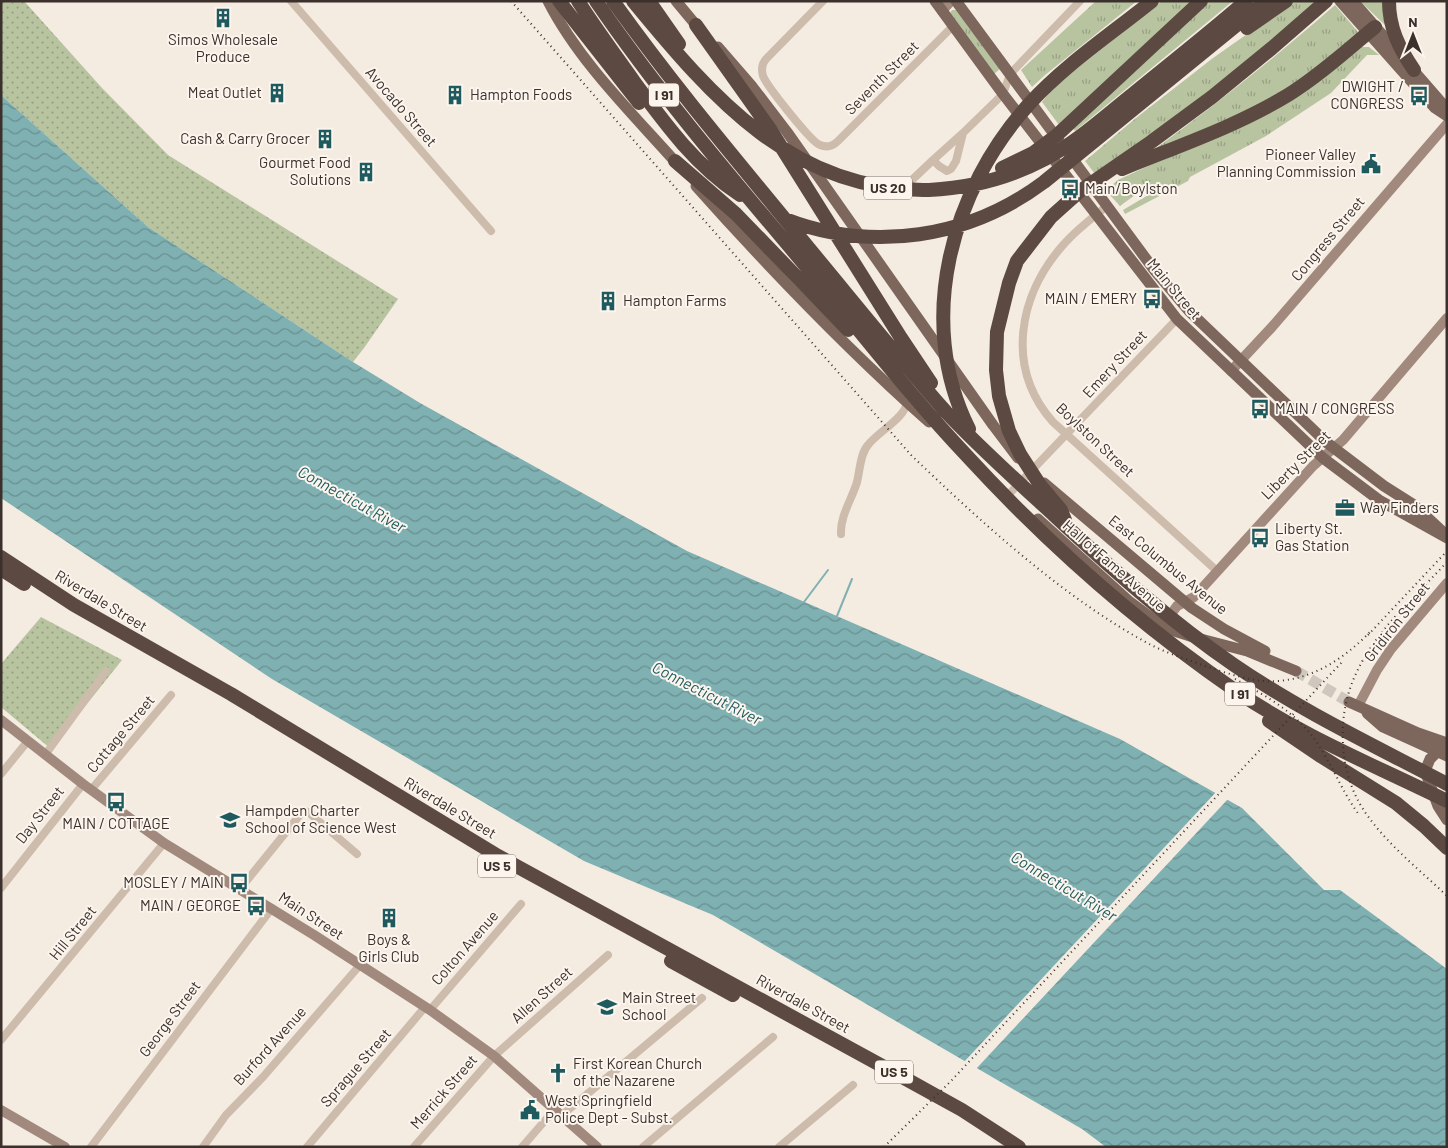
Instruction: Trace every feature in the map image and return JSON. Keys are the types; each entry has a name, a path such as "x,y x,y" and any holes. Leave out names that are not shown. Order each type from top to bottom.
{"highway":[{"path":"559,1 651,112"},
{"path":"578,1 651,112"},
{"name":"I 91","path":"596,1 641,65 688,126 872,342 1002,468 1158,608 1240,669 1320,718 1447,784"},
{"name":"I 91","path":"613,1 657,62 872,342"},
{"path":"633,1 684,62 712,91"},
{"name":"US 20","path":"648,1 712,91 747,124 799,160 829,173 851,180 899,189 949,188 992,180 1016,172 1083,143 1195,60 1266,1"},
{"path":"1152,1 1080,57 1024,110 1009,128 980,175 959,225 946,269 942,311 947,366 960,410 985,455 1022,501 1105,578 1164,628 1205,658 1269,702 1357,752 1382,769"},
{"path":"899,189 948,184 990,173 1013,164 1033,152 1069,124 1201,1"},
{"name":"US 20","path":"651,112 720,181 741,196 776,215 812,228 855,236 888,238 926,234 964,225 1000,210 1034,190 1083,143 1246,1"},
{"path":"1195,60 1286,1"},
{"path":"1389,1 1390,20 1394,35 1401,51 1414,70"},
{"path":"1068,528 1061,510 1026,464 1009,431 997,383 995,358 999,319 1009,283 1022,255 1050,217 1080,191 1219,92 1325,2"},
{"path":"696,25 770,129 934,387 1002,468"},
{"path":"1102,177 1195,140 1268,106 1308,82 1372,30"},
{"path":"675,161 741,219 872,342 912,401"},
{"name":"I 91","path":"912,401 1046,536 1136,614 1216,677 1281,719 1382,769 1445,811"},
{"name":"Riverdale Street","path":"1,557 74,605 231,694 498,856 962,1110 1019,1147"},
{"name":"Riverdale Street","path":"1,569 81,620 248,714 500,867 904,1088 971,1126 1003,1147"},
{"path":"1216,677 1276,726 1403,807 1447,848"}],"main road":[{"name":"Hall of Fame Avenue","path":"548,1 560,23 582,54 776,274 855,354 912,401 1130,602 1173,631 1247,651 1296,671"},
{"name":"East Columbus Avenue","path":"676,1 731,61 775,117 1019,460 1185,602 1212,622 1279,659 1296,671"},
{"name":"Main Street","path":"935,1 1003,94 1177,320 1323,458 1379,500 1447,537"},
{"path":"942,11 951,1"},
{"name":"Main Street","path":"956,1 1171,292 1334,448 1414,505 1447,537"},
{"path":"1340,1 1414,70 1447,109"},
{"path":"1353,1 1372,30 1438,111 1447,116"},
{"name":"Congress Street","path":"1230,371 1272,327 1447,124"},
{"name":"Liberty Street","path":"1157,622 1171,614 1178,606 1194,597 1313,466 1349,433 1447,318"},
{"path":"1037,518 1034,509 1038,499 1046,493 1056,493"},
{"name":"Gridiron Street","path":"1353,704 1391,649 1447,583"},
{"path":"1353,704 1447,743 1442,754 1430,758 1425,771 1445,811"},
{"path":"1353,704 1384,727 1442,754"},
{"name":"Main Street","path":"1,720 27,742 164,843 272,908 427,1009 494,1056 597,1147"},
{"path":"1,1110 65,1147"}],"street":[{"name":"Avocado Street","path":"291,1 491,231"},
{"name":"Seventh Street","path":"823,1 767,58 762,68 768,84 810,136 818,144 828,146 838,141 953,26"},
{"path":"913,179 1003,94 1010,74 1080,1"},
{"path":"933,160 947,171 951,169 956,160 963,133"},
{"name":"Boylston Street","path":"1107,206 1070,236 1037,282 1030,300 1022,334 1023,364 1030,388 1046,414 1217,571"},
{"name":"Emery Street","path":"1010,493 1177,320"},
{"path":"841,534 842,522 865,450 912,401"},
{"path":"46,756 106,671"},
{"name":"Cottage Street","path":"91,790 171,695"},
{"path":"1,774 27,742"},
{"name":"Day Street","path":"1,888 83,784"},
{"path":"240,889 303,811 308,812 357,854"},
{"name":"Hill Street","path":"1,1040 164,843"},
{"name":"Colton Avenue","path":"427,1009 521,904"},
{"name":"George Street","path":"91,1147 272,908"},
{"name":"Allen Street","path":"494,1056 608,955"},
{"name":"Burford Avenue","path":"204,1147 226,1115 276,1062 360,965"},
{"path":"522,1147 558,1112 702,998"},
{"name":"Sprague Street","path":"307,1147 427,1009"},
{"path":"643,1147 773,1037"},
{"name":"Merrick Street","path":"414,1147 494,1056"},
{"path":"779,1147 853,1085"}],"green space":[{"path":"1,1 24,1 102,88 168,155 398,299 353,362 148,227 1,95"},
{"path":"1096,1 1137,1 1032,87 1021,70"},
{"path":"1162,1 1196,1 1059,125 1042,102 1055,86"},
{"path":"1210,1 1233,1 1075,131 1072,127"},
{"path":"1294,1 1316,1 1313,6 1207,94 1095,174 1085,161 1136,118 1213,58"},
{"path":"1360,1 1384,1 1386,26"},
{"path":"1335,5 1358,32 1357,36 1314,72 1263,104 1151,152 1244,81"},
{"path":"952,10 956,10 1000,69 994,74 950,13"},
{"path":"1361,47 1369,47 1379,55 1367,55 1331,93 1266,136 1190,177 1188,181 1125,214 1123,210 1155,191 1159,187 1159,183 1146,187 1120,206 1109,194 1110,187 1118,180 1165,158"},
{"path":"41,617 122,660 51,749 1,707 1,664"}],"water":[{"name":"Connecticut River","path":"1,95 148,227 353,362 420,403 687,551 1120,739 1242,808 1324,890 1340,890 1447,969 1447,1147 1106,1147 1082,1129 713,915 584,861 272,679 1,498"}],"pier":[{"path":"1217,791 1229,798 975,1070 963,1063"}],"waterway":[{"path":"804,602 828,570"},
{"path":"837,616 852,579"}],"tunnel":[{"path":"1296,671 1349,702"}],"railway":[{"path":"511,1 911,455 995,533 1056,583 1119,626 1151,645 1179,657 1260,681 1292,679 1318,671 1352,649 1372,630"},
{"path":"1368,635 1447,551"},
{"path":"1447,562 1390,622 1360,665 1350,689 1344,715 1343,744 1345,763 1350,781 1357,799 1367,815 1395,847 1447,896"},
{"path":"884,1147 951,1081 1342,662"},
{"path":"1235,679 1283,708 1304,727 1321,749 1360,816"}],"place":[{"name":"Simos Wholesale Produce","path":"223,18"},
{"name":"Meat Outlet","path":"277,93"},
{"name":"Hampton Foods","path":"455,95"},
{"name":"DWIGHT / CONGRESS","path":"1419,96"},
{"name":"Cash & Carry Grocer","path":"325,139"},
{"name":"Pioneer Valley Planning Commission","path":"1371,164"},
{"name":"Gourmet Food Solutions","path":"366,172"},
{"name":"Main/Boylston","path":"1070,189"},
{"name":"MAIN / EMERY","path":"1152,299"},
{"name":"Hampton Farms","path":"608,301"},
{"name":"MAIN / CONGRESS","path":"1260,409"},
{"name":"Way Finders","path":"1345,508"},
{"name":"Liberty St. Gas Station","path":"1260,538"},
{"name":"MAIN / COTTAGE","path":"116,802"},
{"name":"Hampden Charter School of Science West","path":"230,820"},
{"name":"MOSLEY / MAIN","path":"239,883"},
{"name":"MAIN / GEORGE","path":"256,906"},
{"name":"Boys & Girls Club","path":"389,918"},
{"name":"Main Street School","path":"607,1007"},
{"name":"First Korean Church of the Nazarene","path":"558,1073"},
{"name":"West Springfield Police Dept - Subst.","path":"530,1110"}]}
